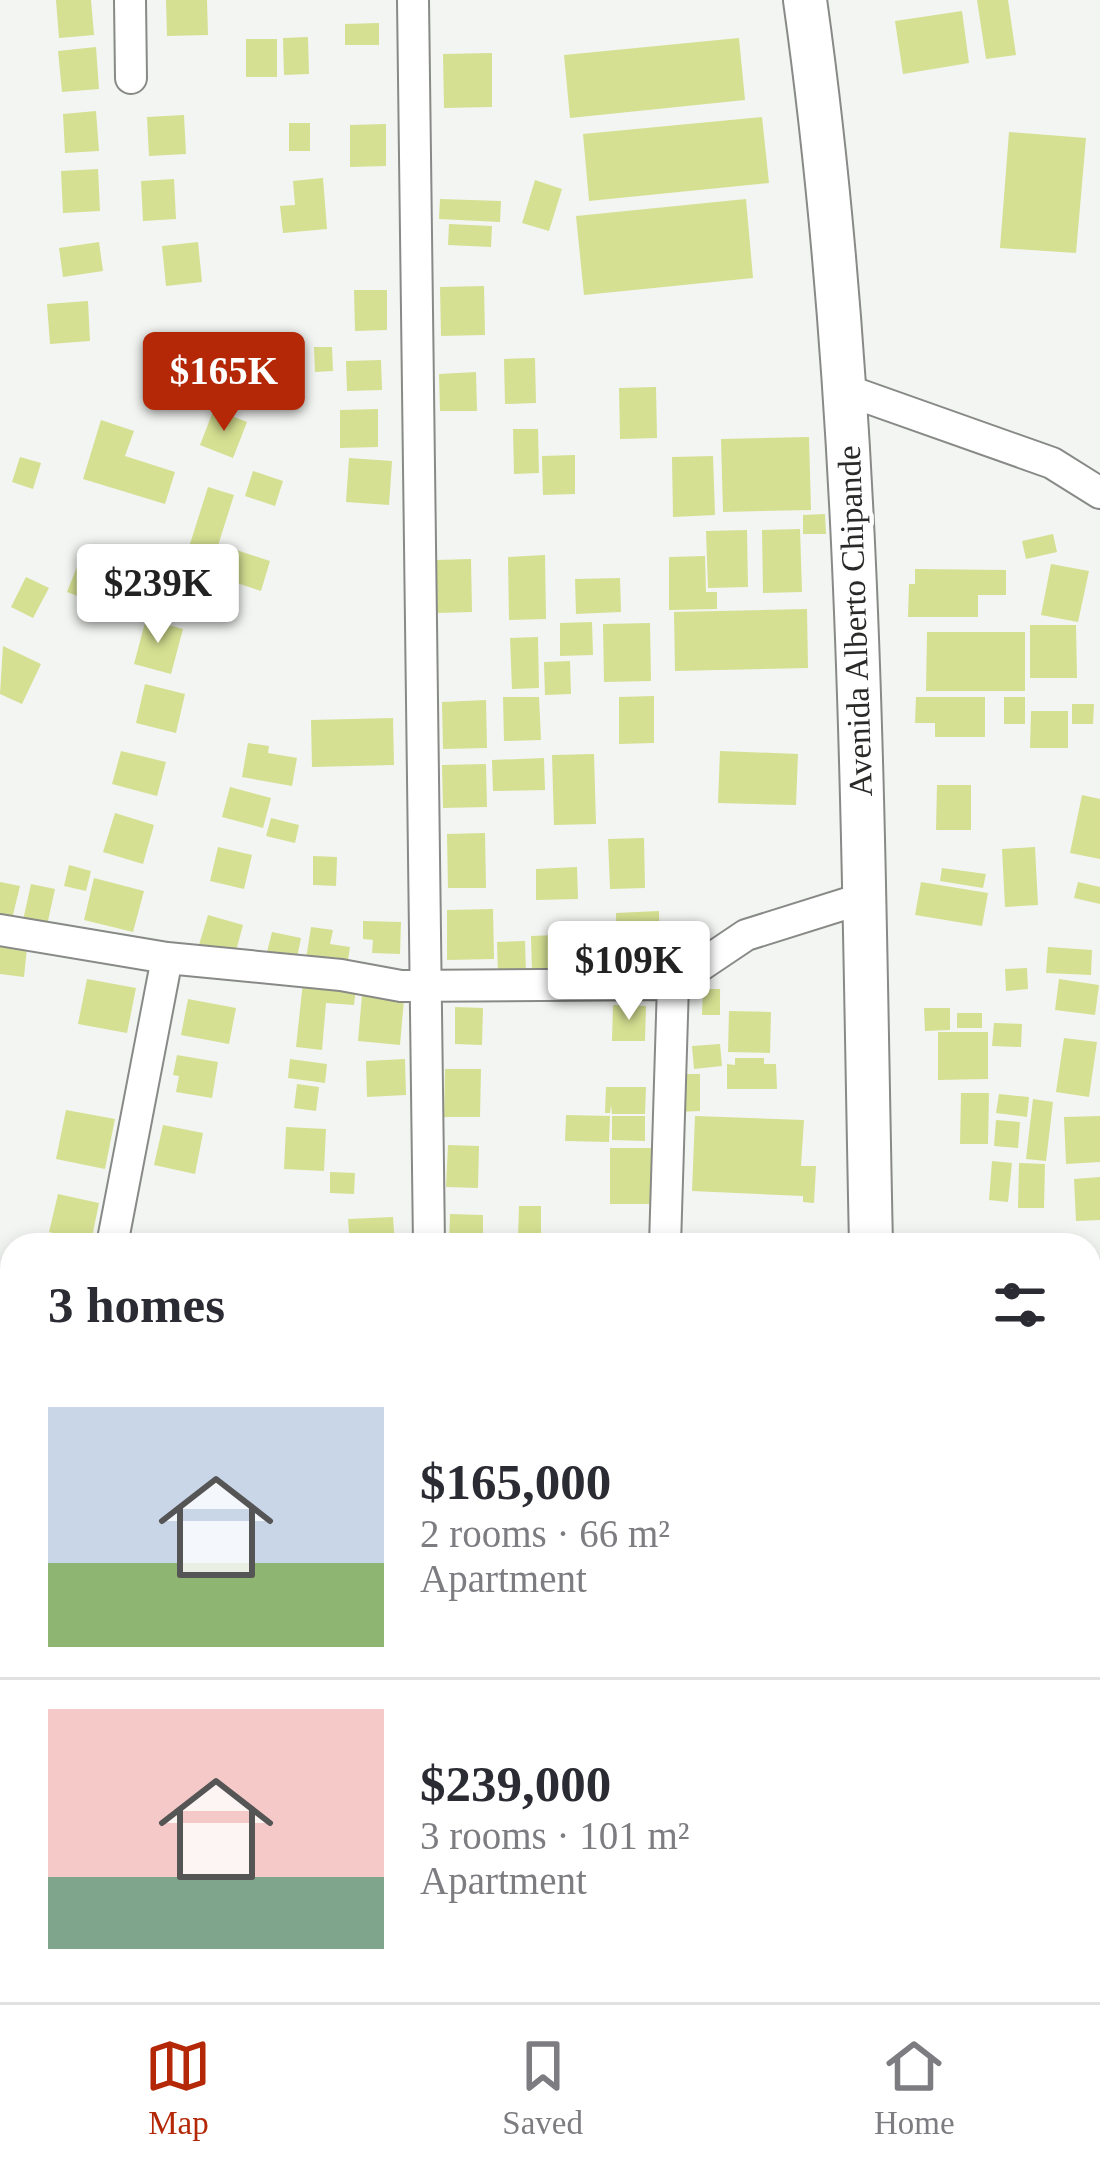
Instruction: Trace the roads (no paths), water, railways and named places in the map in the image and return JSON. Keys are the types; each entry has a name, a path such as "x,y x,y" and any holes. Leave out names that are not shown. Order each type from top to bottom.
{"main road":[{"name":"Avenida Alberto Chipande","path":"806,0 846,390 856,597 871,1233"}],"street":[{"path":"130,0 130,78"},
{"path":"412,0 429,1233"},
{"path":"846,390 1052,463 1100,494"},
{"path":"0,931 167,958 340,975 401,986 673,984 746,935 864,898"},
{"path":"114,1233 167,958"},
{"path":"665,1233 673,984"}]}
